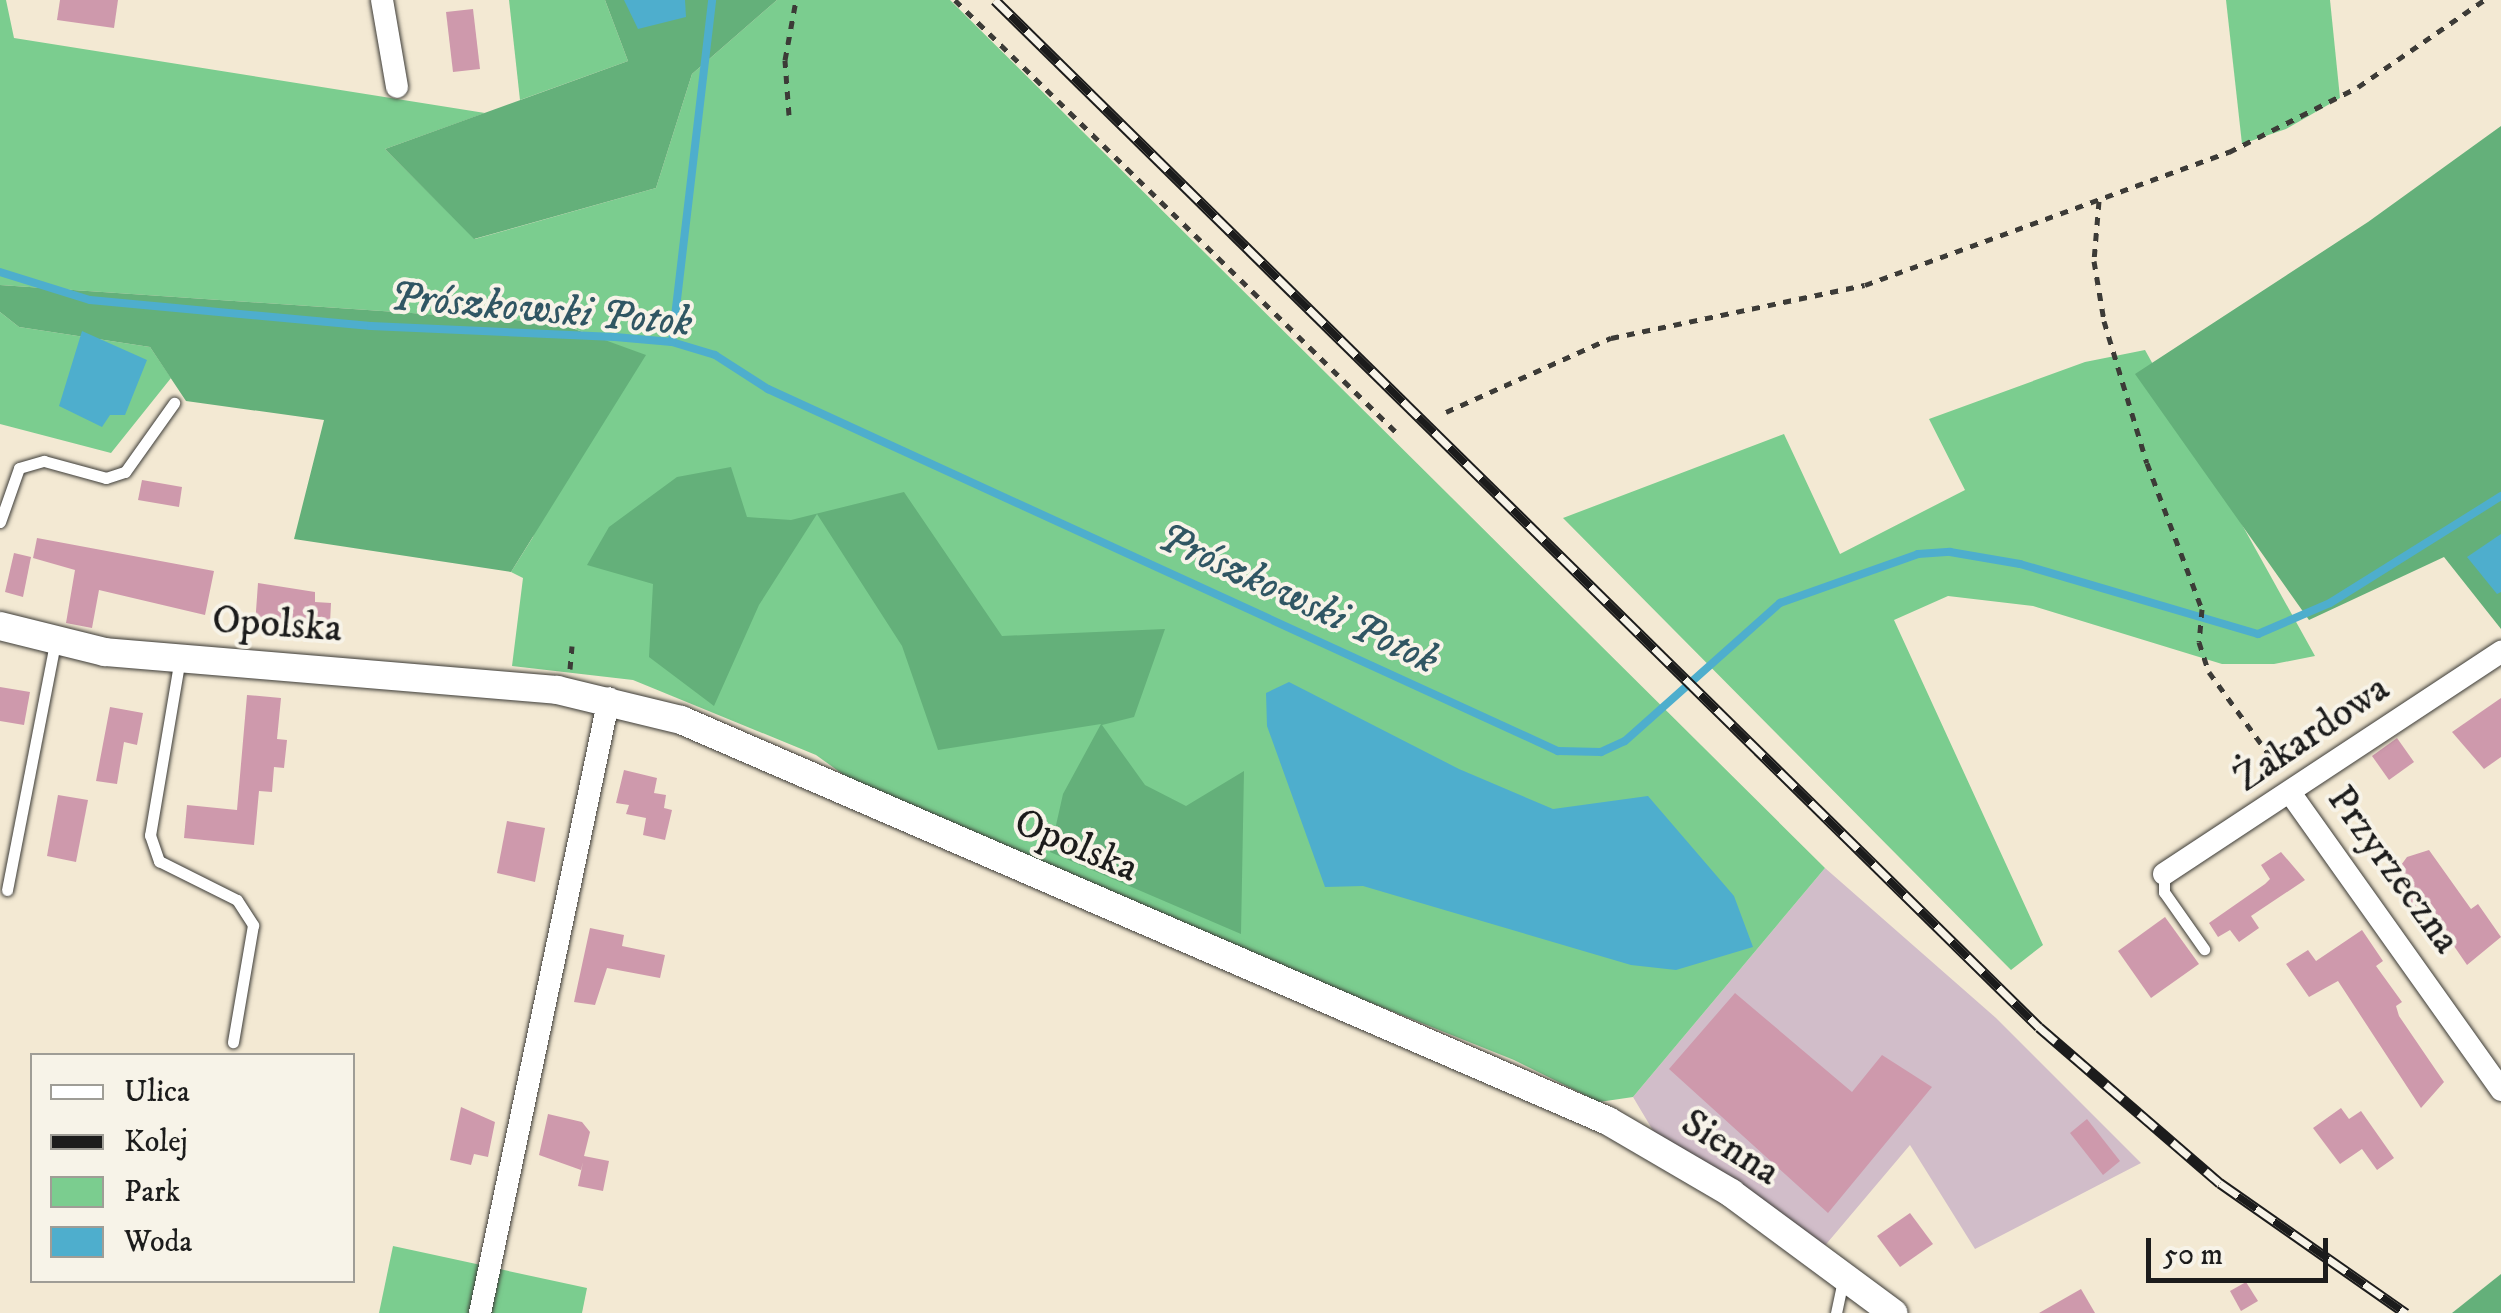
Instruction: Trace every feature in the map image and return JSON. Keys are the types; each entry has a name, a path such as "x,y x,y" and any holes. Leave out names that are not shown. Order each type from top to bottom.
{"street":[{"path":"382,0 397,87"},
{"name":"Opolska","path":"0,626 56,642 180,658 609,698 681,720 1510,1074"},
{"name":"Żakardowa","path":"2164,874 2291,794 2501,652"},
{"path":"480,1313 609,698"},
{"name":"Przyrzeczna","path":"2291,794 2501,1090"},
{"name":"Sienna","path":"1510,1074 1667,1154 1893,1313"}],"lane":[{"path":"0,522 19,468 44,461 106,478 125,472 174,403"},
{"path":"7,890 56,642"},
{"path":"180,658 150,835 159,861 247,911 254,942 233,1042"},
{"path":"2164,874 2164,892 2204,949"},
{"path":"1836,1313 1844,1276"}],"path":[{"path":"788,115 785,60 796,0"},
{"path":"955,0 1398,434"},
{"path":"1446,412 1611,338 1866,285 2099,201 2297,122 2484,0"},
{"path":"2099,201 2094,262 2113,358 2202,613 2199,642 2209,672 2291,794"},
{"path":"570,677 572,646"}],"shaded area":[{"path":"1825,868 1996,1018 2141,1163 1975,1249 1910,1145 1817,1255 1667,1154 1633,1097"}],"green space":[{"path":"0,0 6,0 14,38 485,113 385,149 475,239 656,188 692,74 777,0 950,0 1825,868 1633,1097 1599,1102 1514,1060 897,813 816,755 633,680 512,666 523,578 511,572 533,537 583,332 558,323 0,285"},
{"path":"509,0 605,0 628,61 520,100"},
{"path":"605,0 777,0 692,74 656,188 474,239 385,149 628,61"},
{"path":"2226,0 2330,0 2340,98 2286,129 2242,144"},
{"path":"2501,126 2501,629 2444,557 2309,620 2135,374 2368,222"},
{"path":"0,285 558,323 646,355 511,572 294,539 324,420 186,401 150,347 19,327 0,312"},
{"path":"0,312 19,327 150,347 171,378 111,453 0,424"},
{"path":"2145,350 2315,656 2274,664 2222,664 2033,606 1948,596 1894,620 2043,945 2011,970 1563,518 1784,434 1840,554 1965,490 1929,419 2085,362"},
{"path":"731,467 747,517 791,520 904,492 1002,636 1165,629 1134,717 1102,725 1145,785 1186,806 1244,771 1241,934 1050,852 1063,794 1101,724 938,750 902,646 817,514 759,605 714,706 649,657 653,584 587,565 609,527 677,477"},
{"path":"393,1246 587,1288 582,1313 379,1313"},
{"path":"2501,1274 2501,1313 2452,1313"}],"water":[{"path":"624,0 685,0 686,17 638,29"},
{"path":"82,331 147,360 125,415 110,415 102,427 59,406"},
{"path":"2501,534 2501,592 2497,594 2467,557"},
{"path":"1289,682 1459,769 1553,809 1648,796 1734,896 1753,947 1676,970 1631,965 1363,886 1325,887 1267,726 1266,693"}],"building":[{"path":"60,0 118,0 114,28 57,20"},
{"path":"473,9 480,69 453,72 446,12"},
{"path":"142,480 182,487 179,507 138,500"},
{"path":"37,538 214,571 205,615 99,590 92,628 66,623 75,570 33,558"},
{"path":"14,553 31,557 23,597 5,592"},
{"path":"258,583 315,592 315,602 331,603 330,623 255,625"},
{"path":"0,687 30,692 24,725 0,721"},
{"path":"247,695 281,698 277,739 287,740 284,768 274,767 272,792 259,791 254,845 184,838 187,805 237,810"},
{"path":"2501,698 2501,757 2484,769 2452,732"},
{"path":"110,707 143,713 137,745 124,742 117,784 96,781"},
{"path":"2397,738 2414,762 2389,780 2372,756"},
{"path":"624,770 657,778 654,793 666,795 664,808 672,810 665,840 643,835 646,818 626,814 629,805 616,803"},
{"path":"58,795 88,800 76,862 47,856"},
{"path":"507,821 545,828 535,882 497,873"},
{"path":"2429,850 2471,909 2478,904 2501,937 2467,965 2423,901 2414,907 2393,876 2407,857"},
{"path":"2281,852 2305,880 2251,916 2259,928 2239,942 2230,930 2218,937 2209,923 2265,884 2270,879 2261,865"},
{"path":"2165,917 2199,964 2151,998 2118,951"},
{"path":"590,928 624,935 622,946 665,955 660,978 607,968 595,1005 574,1002"},
{"path":"2362,930 2383,961 2376,966 2402,1002 2396,1006 2399,1016 2444,1082 2421,1108 2338,981 2309,997 2286,964 2308,950 2316,961"},
{"path":"1735,993 1852,1092 1882,1055 1932,1087 1828,1213 1669,1069"},
{"path":"461,1107 495,1122 488,1157 474,1154 471,1165 450,1160"},
{"path":"2341,1108 2349,1119 2361,1111 2394,1158 2377,1170 2362,1149 2340,1164 2313,1128"},
{"path":"548,1114 582,1122 590,1132 584,1156 609,1161 603,1191 578,1186 583,1162 581,1170 539,1155"},
{"path":"2087,1119 2120,1161 2103,1175 2070,1133"},
{"path":"1910,1213 1933,1244 1900,1267 1877,1236"},
{"path":"2246,1282 2258,1301 2241,1311 2230,1291"},
{"path":"2081,1289 2095,1313 2039,1313"}],"waterway":[{"path":"672,342 712,0"},
{"name":"Prószkowski Potok","path":"0,272 90,300 371,326 672,342 715,355 768,389 1558,751 1601,752 1625,741 1780,603 1918,554 1950,552 2020,564 2258,634 2330,603 2501,496"}],"railway":[{"path":"995,0 2039,1027 2220,1183 2406,1313"}]}
